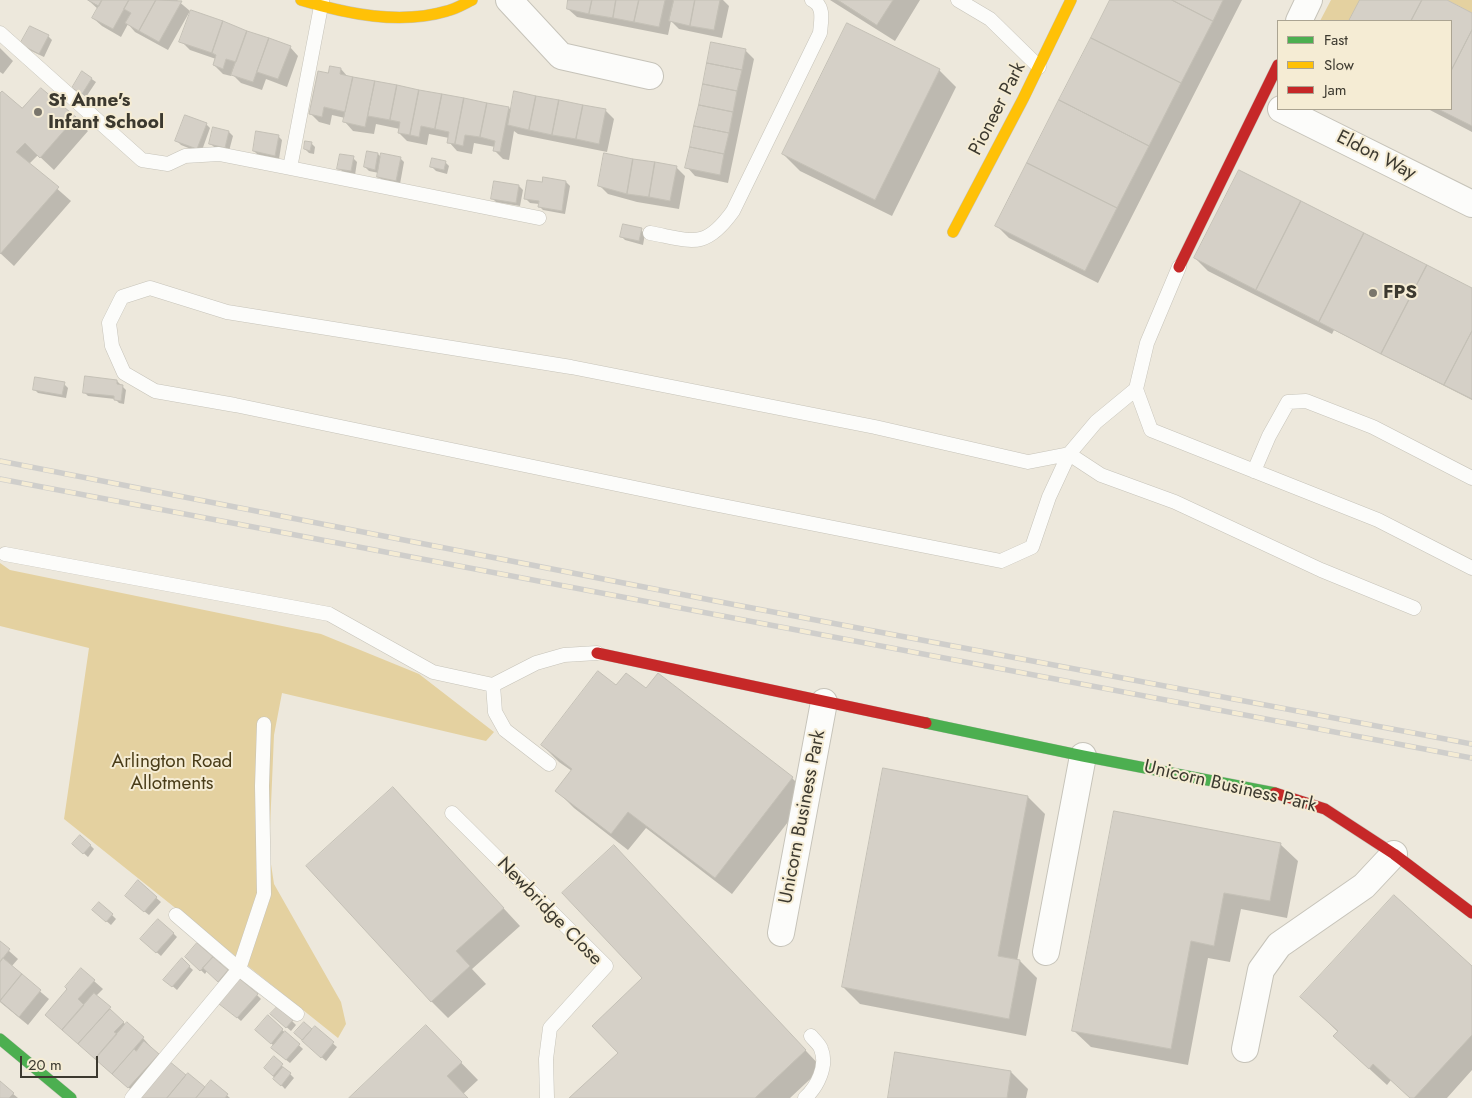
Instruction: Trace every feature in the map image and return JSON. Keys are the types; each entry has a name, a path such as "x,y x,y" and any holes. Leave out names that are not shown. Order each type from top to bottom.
{"street":[{"path":"301,0 378,16 410,18 446,12 472,0"},
{"path":"509,0 561,56 650,76"},
{"name":"Pioneer Park","path":"953,232 1039,67 1071,0"},
{"path":"1299,20 1309,0"},
{"path":"1179,267 1274,105 1277,75"},
{"name":"Eldon Way","path":"1284,110 1472,204"},
{"name":"Unicorn Business Park","path":"597,654 1083,756 1272,792 1325,808 1394,854 1472,914"},
{"name":"Unicorn Business Park","path":"781,933 824,702"},
{"path":"1046,952 1083,756"},
{"path":"1245,1049 1260,970 1279,945 1364,886 1394,854"},
{"path":"0,1039 71,1098"}],"lane":[{"path":"650,233 688,240 702,239 722,226 733,211 820,33 822,13 816,2 812,0"},
{"path":"958,0 990,19 1039,67"},
{"path":"290,168 322,3"},
{"path":"0,33 142,160 168,164 185,156 219,154 539,218"},
{"path":"1179,267 1147,343 1136,390 1151,430 1378,520 1472,568"},
{"path":"1136,390 1096,422 1069,454 1049,498 1032,546 1000,561 693,500 235,405 155,391 124,373 112,346 109,323 122,297 150,288 228,312 571,367 875,427 1028,462 1069,454 1101,475 1174,502 1321,570 1414,608"},
{"path":"1254,471 1269,436 1288,402 1306,401 1373,427 1472,478"},
{"path":"5,554 329,614 433,672 493,685 536,663 564,655 597,654"},
{"path":"493,685 495,712 505,730 549,764"},
{"path":"132,1098 239,969 264,894 262,786 264,724"},
{"name":"Newbridge Close","path":"452,813 606,966 550,1028 546,1059 547,1098"},
{"path":"176,915 239,969 297,1014"},
{"path":"805,1098 820,1079 823,1064 822,1049 811,1036"}],"green space":[{"path":"1331,0 1360,0 1350,20 1321,20"},
{"path":"1447,0 1472,0 1472,13"},
{"name":"Arlington Road Allotments","path":"0,563 10,570 321,634 419,674 494,732 486,741 282,693 274,735 269,851 274,884 341,1002 346,1024 338,1038 64,819 89,648 0,626"}],"building":[{"path":"88,0 102,0 99,6"},
{"path":"102,0 129,0 113,29 92,18"},
{"path":"129,0 156,0 139,31 125,23 131,13 124,9"},
{"path":"156,0 182,1 159,42 139,31"},
{"path":"568,0 592,0 589,14 567,9"},
{"path":"592,0 616,0 613,18 589,14"},
{"path":"616,0 639,0 634,22 613,18"},
{"path":"639,0 665,0 659,27 634,22"},
{"path":"674,0 695,0 690,26 669,21"},
{"path":"695,0 720,0 714,30 690,26"},
{"path":"838,0 893,0 877,25"},
{"path":"1110,0 1172,0 1213,21 1181,83 1091,38"},
{"path":"1172,0 1223,0 1213,21"},
{"path":"1360,0 1422,0 1412,20 1350,20"},
{"path":"1422,0 1447,0 1472,13 1472,30 1452,69 1452,20 1412,20"},
{"path":"191,10 223,21 212,53 179,42"},
{"path":"223,21 247,31 236,62 226,59 223,69 213,65 216,55 212,53"},
{"path":"847,23 940,69 875,200 782,154"},
{"path":"30,26 49,35 39,54 20,44"},
{"path":"1472,30 1472,126 1440,110 1452,110 1452,69"},
{"path":"247,31 269,38 253,82 231,75"},
{"path":"269,38 291,46 278,79 257,72"},
{"path":"1091,38 1181,83 1149,146 1059,100"},
{"path":"711,42 746,49 742,70 707,63"},
{"path":"707,63 742,70 737,91 703,84"},
{"path":"330,66 341,68 340,74 353,77 345,112 324,107 322,117 309,114 318,71 328,73"},
{"path":"82,71 92,78 82,94 72,88"},
{"path":"353,77 375,81 365,127 343,122"},
{"path":"375,81 397,85 390,120 368,116"},
{"path":"703,84 737,91 733,112 699,105"},
{"path":"397,85 419,90 410,135 398,133 400,122 390,120"},
{"path":"41,88 76,117 40,158 25,143 16,152 59,187 0,254 0,93 2,91 22,108"},
{"path":"419,90 442,94 435,129 421,126 419,137 410,135"},
{"path":"514,91 536,96 529,130 508,125"},
{"path":"442,94 464,98 455,144 447,143 449,132 435,129"},
{"path":"536,96 559,100 552,135 529,130"},
{"path":"464,98 487,103 480,137 465,135 463,146 455,144"},
{"path":"559,100 583,105 576,139 552,135"},
{"path":"1059,100 1149,146 1117,208 1027,163"},
{"path":"487,103 509,107 500,152 493,151 495,141 480,137"},
{"path":"583,105 606,109 599,144 576,139"},
{"path":"699,105 733,112 729,133 694,126"},
{"path":"185,115 207,123 197,149 175,141"},
{"path":"694,126 729,133 724,154 690,147"},
{"path":"213,127 229,131 225,148 209,144"},
{"path":"256,131 279,135 275,156 253,151"},
{"path":"305,141 312,142 310,151 304,149"},
{"path":"690,147 724,154 720,175 685,168"},
{"path":"367,151 378,153 375,170 364,167"},
{"path":"381,153 401,157 396,181 377,177"},
{"path":"604,153 633,159 627,194 598,186"},
{"path":"340,154 354,156 351,171 337,169"},
{"path":"432,158 446,161 444,170 430,167"},
{"path":"633,159 655,162 649,197 627,194"},
{"path":"655,162 677,166 670,201 649,197"},
{"path":"1027,163 1117,208 1085,271 995,226"},
{"path":"1239,170 1301,201 1256,290 1194,258"},
{"path":"543,177 566,181 562,211 538,207 539,201 524,199 527,180 542,182"},
{"path":"494,181 519,185 516,203 491,199"},
{"path":"1301,201 1364,233 1319,322 1256,290"},
{"path":"623,224 642,228 639,241 620,237"},
{"name":"FPS","path":"1364,233 1427,265 1381,354 1319,322"},
{"name":"FPS","path":"1427,265 1472,288 1472,331 1444,385 1381,354"},
{"path":"1472,331 1472,399 1444,385"},
{"path":"85,376 117,380 117,384 123,385 121,401 114,400 114,396 83,393"},
{"path":"35,377 65,382 62,395 33,390"},
{"path":"598,671 616,685 626,673 646,688 658,673 793,777 715,878 628,812 611,834 555,791 572,769 541,745"},
{"path":"883,768 1028,796 998,956 1020,960 1009,1019 842,987"},
{"path":"393,787 504,908 456,951 470,966 431,1002 306,866"},
{"path":"1114,811 1281,843 1270,901 1224,893 1214,946 1191,941 1171,1049 1072,1031"},
{"path":"80,835 91,845 83,854 72,844"},
{"path":"614,845 806,1050 755,1098 569,1098 618,1053 592,1026 642,978 562,893"},
{"path":"138,880 157,897 144,912 125,896"},
{"path":"1394,895 1472,966 1472,1035 1414,1098 1410,1098 1373,1064 1369,1069 1333,1036 1338,1031 1300,997"},
{"path":"99,902 113,914 106,922 92,910"},
{"path":"158,919 174,933 156,953 140,939"},
{"path":"0,941 10,949 0,962"},
{"path":"197,943 213,957 200,971 185,957"},
{"path":"213,957 228,970 218,982 203,968"},
{"path":"3,958 22,974 0,1001 0,962"},
{"path":"182,958 190,966 172,987 163,980"},
{"path":"81,968 95,980 78,999 84,1005 62,1030 45,1015 67,989 65,987"},
{"path":"22,974 41,990 19,1017 0,1001"},
{"path":"240,979 258,994 237,1018 219,1004"},
{"path":"94,993 111,1007 78,1044 62,1030"},
{"path":"277,1007 293,1020 286,1028 270,1014"},
{"path":"110,1009 124,1022 114,1032 117,1034 95,1059 78,1044"},
{"path":"268,1015 283,1029 271,1044 255,1030"},
{"path":"127,1022 144,1037 112,1074 95,1059"},
{"path":"304,1022 312,1029 302,1040 294,1033"},
{"path":"426,1025 462,1062 447,1076 468,1098 349,1098"},
{"path":"315,1026 334,1042 321,1058 302,1041"},
{"path":"285,1031 300,1044 286,1060 271,1048"},
{"path":"144,1041 159,1054 128,1088 112,1074 134,1049 136,1051"},
{"path":"895,1052 1011,1071 1007,1098 888,1098"},
{"path":"274,1056 283,1064 273,1076 264,1068"},
{"path":"169,1061 186,1075 167,1098 142,1098 140,1096"},
{"path":"283,1067 291,1073 281,1086 273,1079"},
{"path":"188,1073 205,1087 196,1098 167,1098"},
{"path":"211,1080 228,1094 225,1098 196,1098"},
{"path":"0,1081 14,1093 9,1098 0,1098"}],"railway":[{"path":"0,461 731,604 1472,744"},
{"path":"0,479 1472,758"}],"traffic: fast":[{"path":"926,723 1275,793"},
{"path":"0,1039 71,1098"}],"traffic: slow":[{"path":"301,0 337,10 392,17 429,15 454,9 472,0"},
{"path":"953,232 1023,99 1071,0"}],"traffic: jam":[{"path":"1179,267 1277,67"},
{"path":"597,653 926,723"},
{"path":"1275,793 1325,809 1394,854 1472,913"}],"place":[{"name":"St Anne's Infant School","path":"38,112"},
{"name":"FPS","path":"1373,293"}]}
